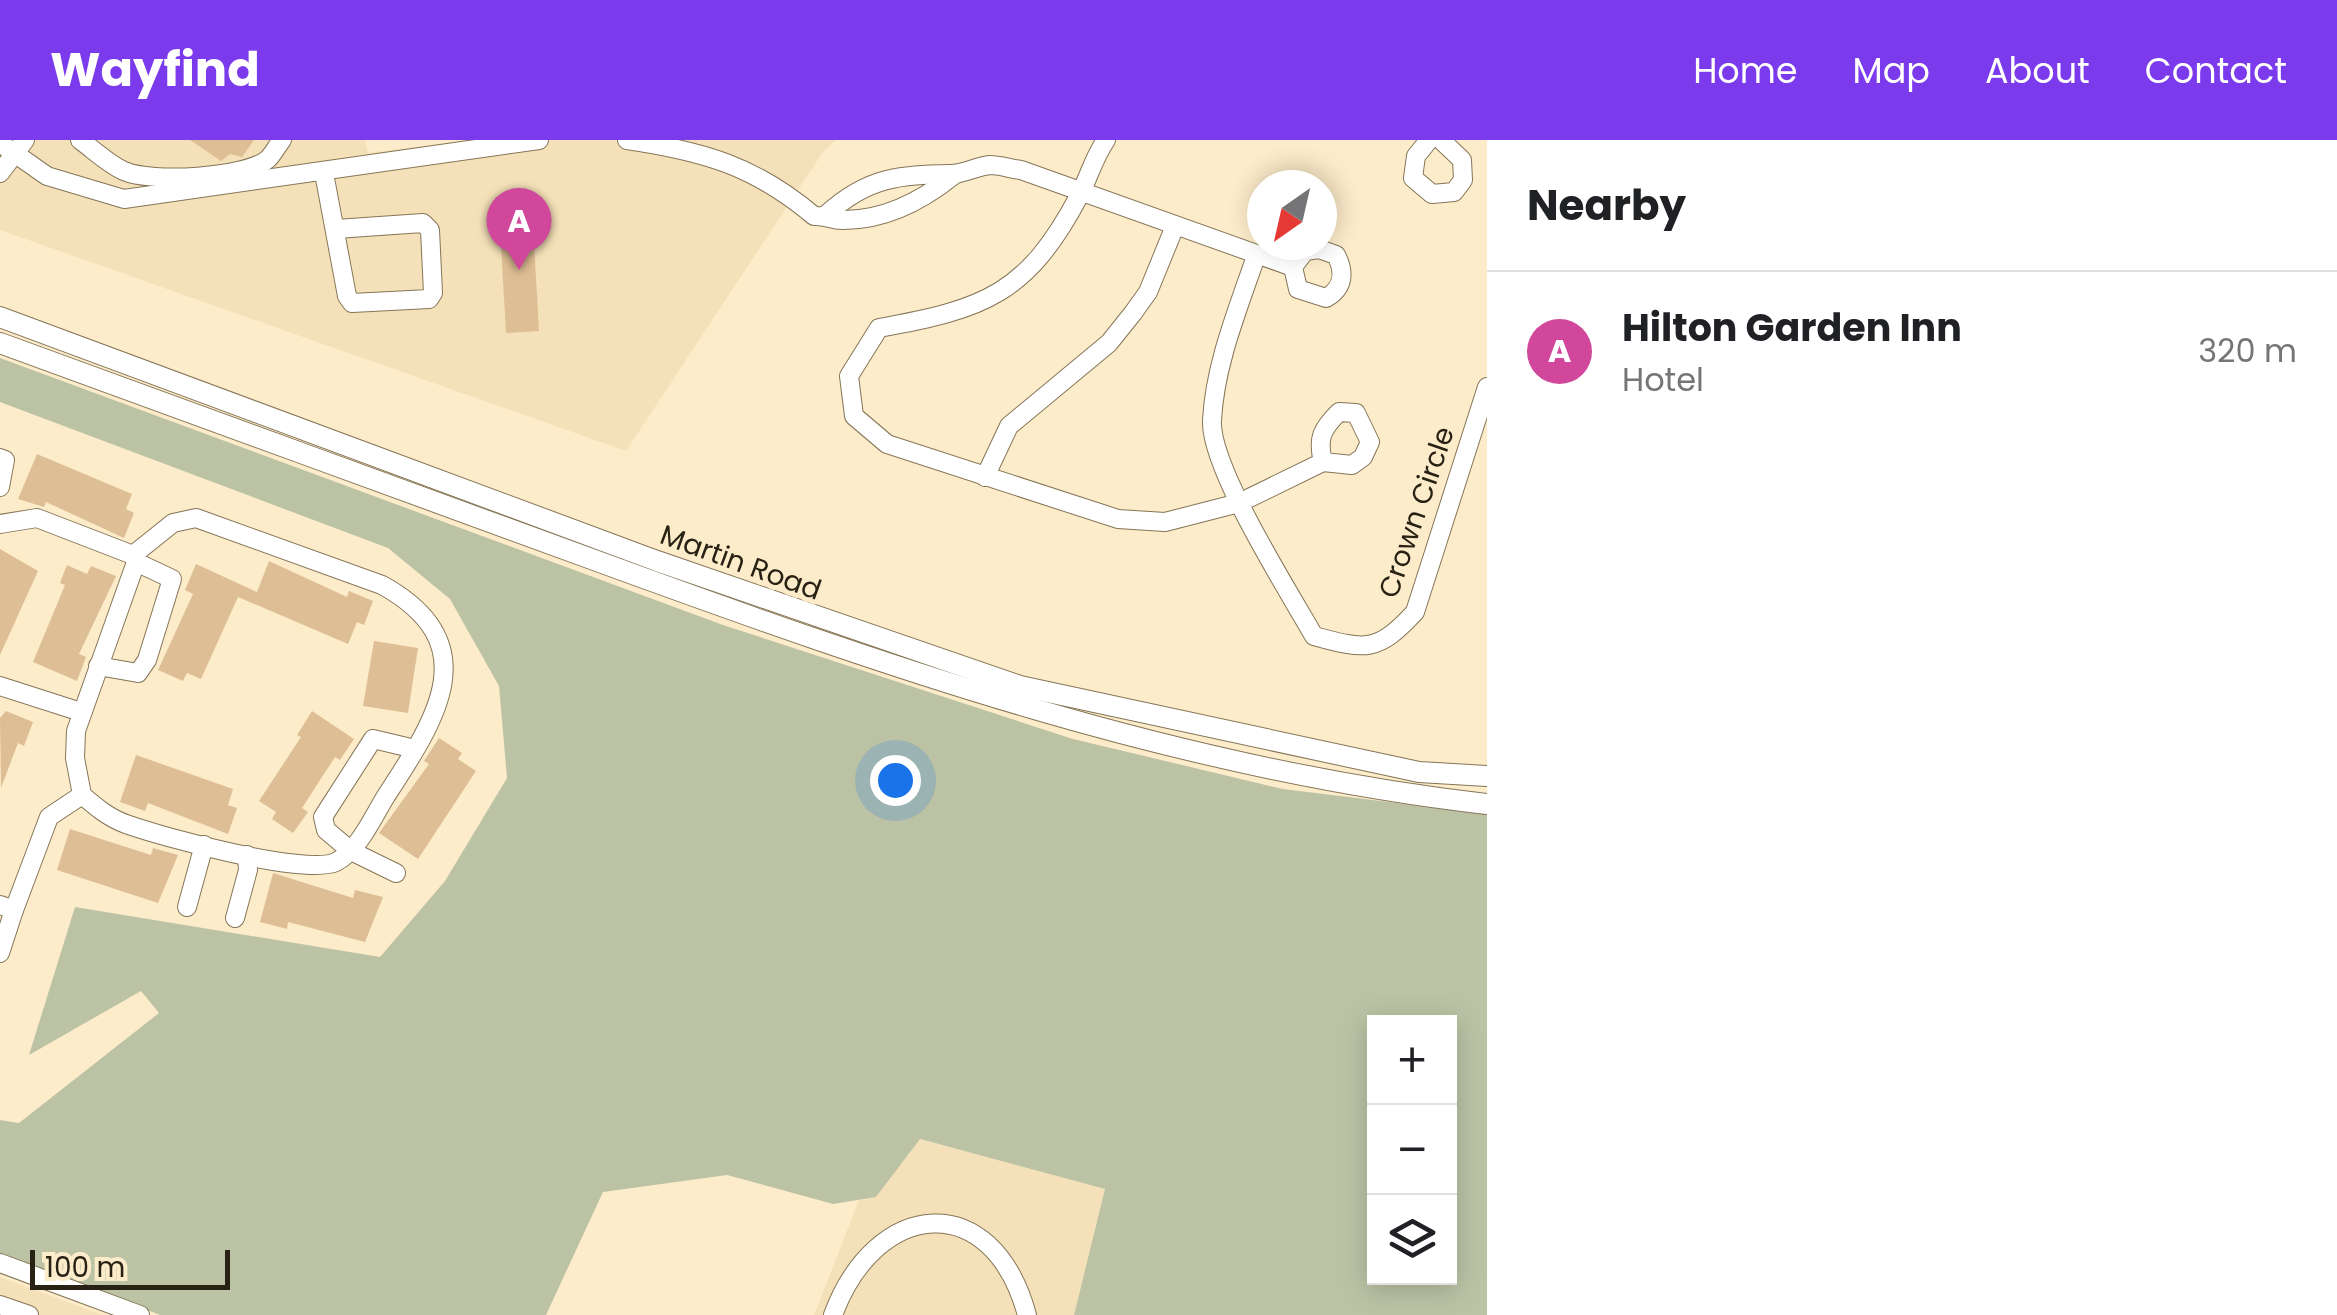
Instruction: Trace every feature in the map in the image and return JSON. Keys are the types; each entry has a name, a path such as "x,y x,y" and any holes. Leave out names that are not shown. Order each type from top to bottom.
{"main road":[{"name":"Martin Road","path":"0,317 656,562 1020,686 1419,772 1487,776"},
{"name":"Martin Road","path":"0,343 899,670 1090,727 1277,771 1487,804"}],"street":[{"path":"80,140 121,170 141,176 180,178 256,166 269,158 282,140"},
{"path":"0,172 13,146 47,176 124,199 539,140"},
{"path":"627,140 740,165 779,186 814,216 828,214 851,193 872,184 923,172 954,174 989,165 1021,170 1247,253"},
{"path":"1106,140 1040,261 994,297 932,318 878,328 849,376 854,416 887,444 1118,518 1165,522 1239,503 1323,462"},
{"path":"1429,140 1416,156 1413,178 1432,194 1454,192 1464,180 1462,160 1441,140"},
{"path":"324,173 336,229 352,303 429,299 434,282 430,230 423,223 336,229"},
{"path":"828,214 840,221 878,216 930,194 954,174"},
{"path":"985,477 1009,426 1109,343 1133,313 1148,292 1175,226"},
{"name":"Crown Circle","path":"1255,260 1224,353 1211,424 1239,503 1314,636 1360,649 1389,640 1415,612 1487,387"},
{"path":"1269,260 1293,267"},
{"path":"0,458 5,460 5,470 0,487"},
{"path":"0,524 38,518 172,579 147,660 138,673 98,666"},
{"path":"196,518 382,585 406,598 435,630 445,664 440,702 415,749 352,851 330,864 246,855 125,824 101,812 82,795 75,758 82,712 98,666 135,559 173,524 196,518"},
{"path":"0,686 82,712"},
{"path":"396,873 352,851 326,830 323,817 373,739 415,749"},
{"path":"0,953 7,908 49,817 82,795"},
{"path":"187,907 204,844"},
{"path":"235,918 248,870 246,855"},
{"path":"833,1315 839,1299 874,1250 898,1230 942,1221 980,1236 1007,1272 1027,1315"},
{"path":"0,1264 118,1311 140,1315"},
{"path":"0,1305 29,1315"}],"shaded area":[{"path":"0,140 365,140 368,153 469,140 836,140 823,152 626,451 0,230"},
{"path":"919,1139 1106,1189 1074,1315 814,1315 859,1200 876,1197"},
{"path":"0,1277 103,1315 0,1315"}],"green space":[{"path":"0,358 723,625 1073,739 1283,789 1487,814 1487,1315 1074,1315 1105,1189 920,1139 876,1197 833,1204 727,1175 603,1192 546,1315 160,1315 0,1253 0,1120 19,1123 159,1013 141,991 29,1055 75,907 380,957 445,881 507,778 499,686 450,599 388,548 0,402"}],"building":[{"path":"190,140 254,140 242,157 230,154 221,161"},
{"path":"532,209 539,331 506,333 499,210"},
{"path":"37,454 132,494 126,509 134,513 124,538 46,502 44,507 18,499"},
{"path":"0,549 38,571 0,655"},
{"path":"269,561 347,597 349,591 373,601 364,625 357,622 348,644 238,597 201,679 187,673 183,681 158,670 193,594 185,590 196,564 257,592"},
{"path":"67,565 87,574 91,566 116,576 79,654 86,657 77,681 33,662 65,585 60,583"},
{"path":"374,641 418,648 408,713 363,706"},
{"path":"6,711 33,722 24,746 18,743 1,788 0,718"},
{"path":"312,711 354,739 340,760 335,757 302,808 308,812 293,833 272,819 276,812 259,801 301,737 297,735"},
{"path":"439,738 462,753 458,759 476,771 418,859 379,833 429,764 424,761"},
{"path":"136,755 233,789 228,805 237,808 228,834 148,803 145,811 120,802"},
{"path":"70,829 151,855 153,848 178,855 158,903 57,870"},
{"path":"273,873 353,898 355,890 383,897 365,942 288,922 287,929 260,922"}],"place":[{"name":"Hilton Garden Inn","path":"519,270"}]}
